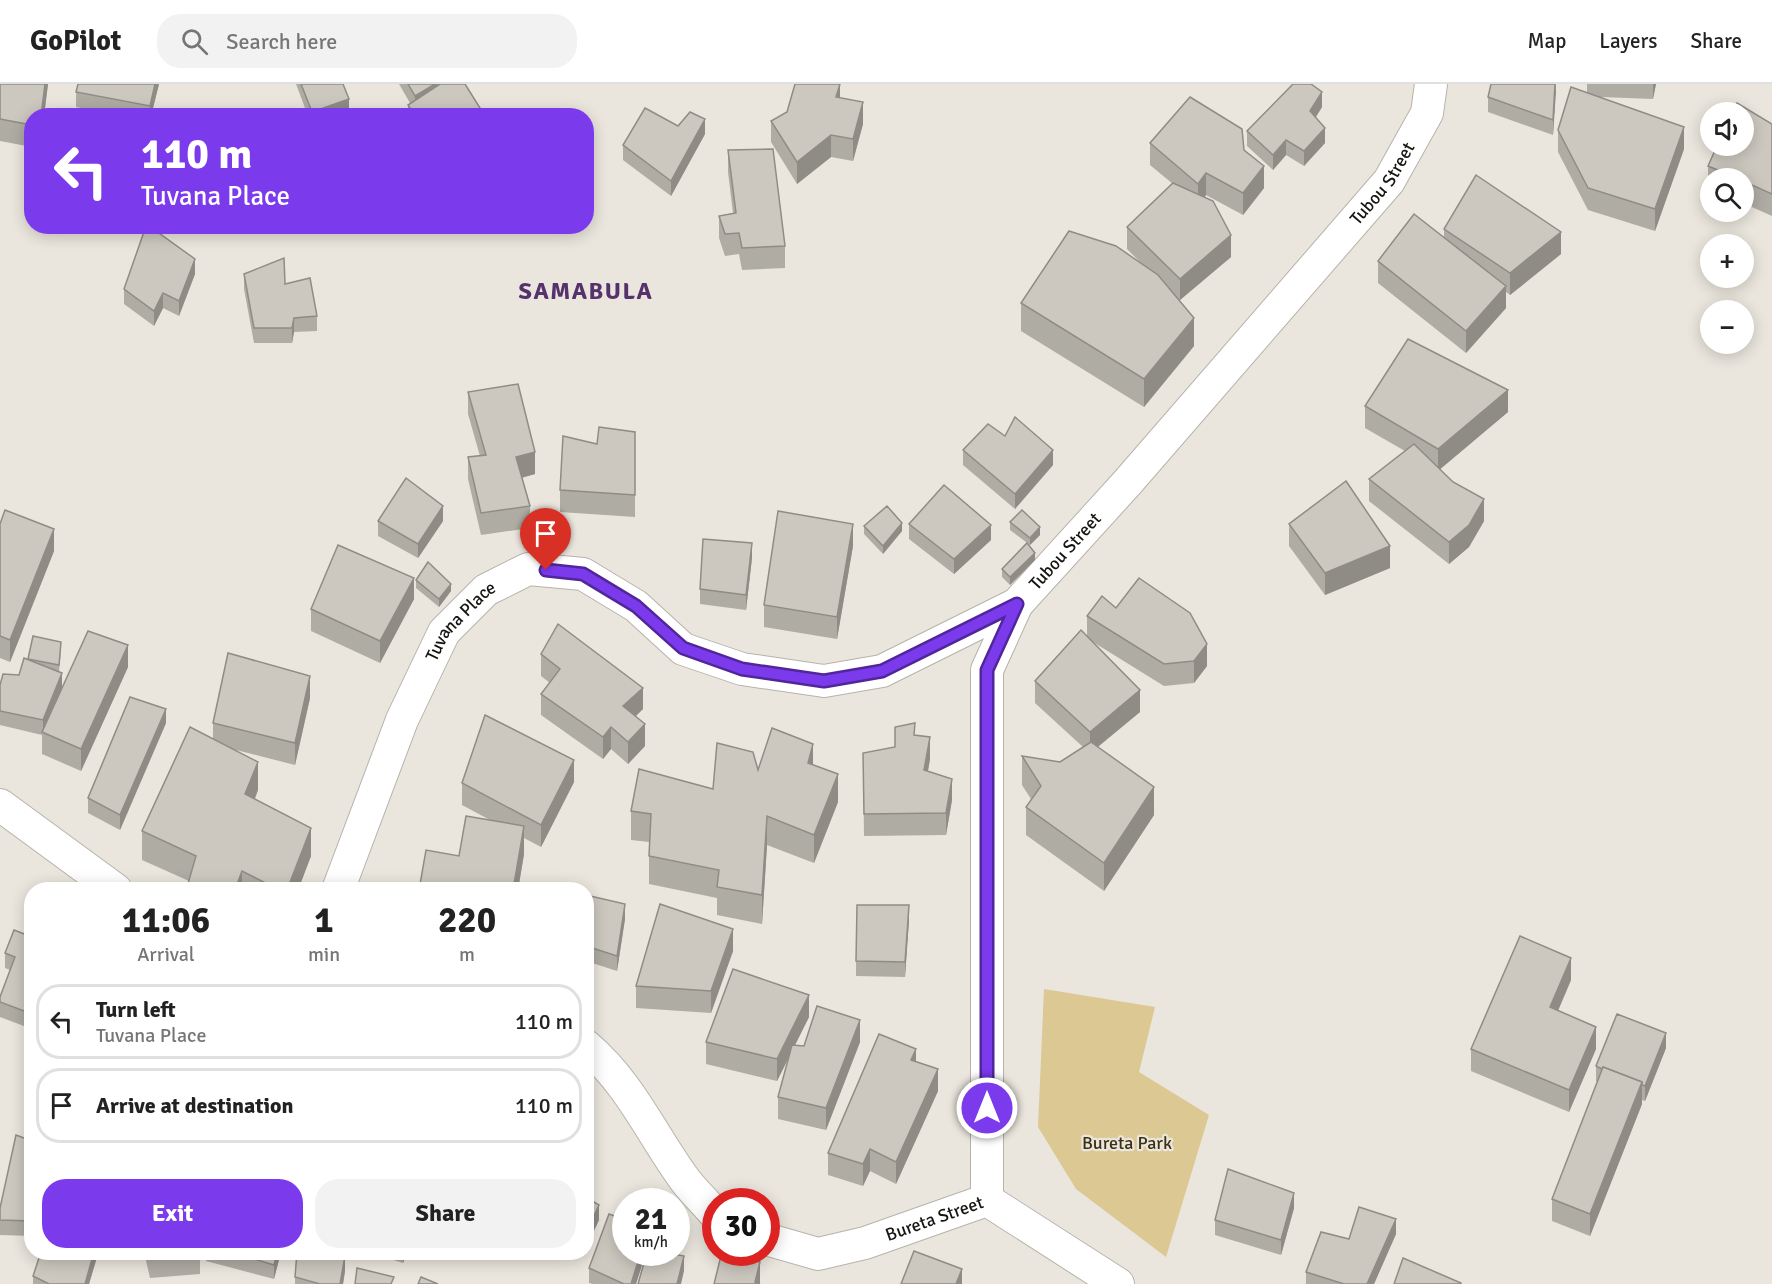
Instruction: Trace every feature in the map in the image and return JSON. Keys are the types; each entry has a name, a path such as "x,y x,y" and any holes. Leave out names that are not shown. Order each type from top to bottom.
{"street":[{"name":"Tubou Street","path":"987,1200 987,670 1017,604 1135,474 1389,181 1428,113 1431,84"},
{"name":"Tuvana Place","path":"341,882 402,720 444,632 486,590 528,568 583,574 636,606 683,648 742,669 824,681 882,671 1017,604"},
{"path":"0,805 105,882"},
{"path":"594,1053 606,1063 640,1108 685,1179 702,1199"},
{"name":"Bureta Street","path":"780,1243 818,1254 865,1243 987,1200 1118,1284"}],"green space":[{"name":"Bureta Park","path":"1044,989 1155,1007 1139,1072 1209,1115 1166,1257 1076,1189 1038,1127"}],"building":[{"path":"0,84 45,84 42,108 24,108 24,124 0,119"},
{"path":"78,84 155,84 150,106 76,92"},
{"path":"301,84 343,84 349,99 323,108 310,108"},
{"path":"408,84 435,84 415,96"},
{"path":"440,84 465,84 480,108 410,108 408,105"},
{"path":"795,84 840,84 836,97 863,102 853,139 831,135 797,162 771,121 787,112"},
{"path":"1293,84 1311,84 1322,92 1310,111 1325,128 1304,151 1286,140 1273,155 1247,131"},
{"path":"1491,84 1555,84 1553,120 1488,97"},
{"path":"1571,87 1684,127 1655,209 1588,188 1558,130"},
{"path":"1190,97 1242,129 1244,150 1264,166 1243,193 1206,173 1198,184 1150,143"},
{"path":"645,108 678,126 690,112 705,119 671,181 623,145"},
{"path":"1754,113 1772,124 1772,194 1754,186 1754,168 1708,166 1712,156 1754,156"},
{"path":"773,149 785,246 742,248 739,233 725,234 719,216 736,213 728,150"},
{"path":"1476,175 1561,232 1510,273 1444,229"},
{"path":"1173,183 1213,201 1231,235 1180,279 1127,227"},
{"path":"1414,214 1506,286 1466,331 1378,261"},
{"path":"1069,231 1116,246 1158,275 1194,318 1144,379 1021,303"},
{"path":"143,234 160,234 195,259 179,301 163,293 154,311 124,289"},
{"path":"284,258 285,284 310,278 317,316 294,318 292,328 254,328 244,274"},
{"path":"1408,339 1508,390 1438,449 1365,406"},
{"path":"518,384 535,452 516,457 530,506 481,513 468,457 486,455 468,392"},
{"path":"1015,417 1053,450 1015,494 963,450 988,424 1005,436"},
{"path":"599,427 635,432 635,495 560,490 563,436 597,444"},
{"path":"1414,444 1453,482 1484,499 1469,525 1449,542 1369,479"},
{"path":"406,478 443,506 418,544 378,521"},
{"path":"1346,481 1390,546 1325,573 1289,524"},
{"path":"944,485 991,525 954,559 909,524"},
{"path":"887,506 902,523 883,546 864,526"},
{"path":"5,510 54,529 10,640 0,636 0,524"},
{"path":"1022,510 1040,527 1030,538 1010,522"},
{"path":"778,511 853,524 837,617 764,605"},
{"path":"703,539 752,543 746,595 700,589"},
{"path":"1027,543 1035,553 1010,577 1002,569"},
{"path":"338,545 414,578 380,641 311,609"},
{"path":"428,562 451,584 439,599 416,580"},
{"path":"1139,578 1190,613 1207,644 1194,661 1164,664 1087,616 1102,596 1116,608"},
{"path":"558,624 643,688 623,706 645,724 628,742 611,727 603,737 541,694 560,669 541,654"},
{"path":"1081,630 1140,690 1090,732 1035,681"},
{"path":"88,631 128,645 81,749 42,732"},
{"path":"33,636 61,642 59,665 28,659"},
{"path":"228,653 310,676 295,743 213,723"},
{"path":"24,658 62,673 43,720 0,711 0,685 3,674 19,675"},
{"path":"130,697 166,709 120,815 88,798"},
{"path":"485,715 574,760 541,825 462,783"},
{"path":"915,723 914,735 930,737 924,770 952,779 946,813 864,814 863,753 895,747 895,727"},
{"path":"190,727 258,762 245,794 311,828 290,882 263,882 242,871 238,882 188,882 196,856 142,831"},
{"path":"772,728 813,744 808,763 838,774 814,835 767,816 762,895 717,887 719,870 649,856 651,814 631,811 639,769 713,789 717,743 753,752 758,770"},
{"path":"1091,742 1154,787 1104,863 1026,807 1041,786 1022,756 1060,762"},
{"path":"466,816 524,826 514,882 420,882 426,850 459,856"},
{"path":"594,897 625,904 617,956 594,949"},
{"path":"660,904 733,929 711,991 636,986"},
{"path":"857,905 909,905 905,962 856,961"},
{"path":"14,930 24,934 24,1011 0,1002 15,957 5,953"},
{"path":"1520,936 1571,958 1550,1007 1596,1027 1569,1090 1471,1049"},
{"path":"733,969 809,995 777,1059 706,1042"},
{"path":"817,1006 860,1020 826,1108 778,1097 792,1045 804,1046"},
{"path":"1617,1014 1666,1033 1645,1086 1642,1082 1596,1066"},
{"path":"879,1034 916,1049 911,1060 938,1069 896,1162 870,1149 863,1164 828,1153"},
{"path":"1603,1067 1642,1082 1590,1214 1552,1199"},
{"path":"16,1135 24,1138 24,1221 0,1220 0,1208"},
{"path":"1228,1169 1294,1193 1281,1240 1215,1220"},
{"path":"594,1202 599,1205 594,1216"},
{"path":"1359,1207 1396,1219 1367,1284 1344,1284 1306,1272 1321,1232 1349,1239"},
{"path":"609,1214 612,1215 612,1266 637,1266 631,1284 624,1284 589,1268 594,1260"},
{"path":"914,1251 962,1269 956,1284 901,1284"},
{"path":"1403,1258 1461,1283 1461,1284 1394,1284"},
{"path":"38,1260 92,1260 85,1284 49,1284 33,1276"},
{"path":"257,1260 275,1260 274,1265"},
{"path":"296,1260 344,1260 340,1284 320,1284 295,1277"},
{"path":"643,1266 682,1266 677,1284 638,1284"},
{"path":"718,1266 759,1266 755,1282 760,1284 714,1284"},
{"path":"357,1268 394,1277 391,1284 355,1284"},
{"path":"421,1277 438,1284 418,1284"}],"district":[{"name":"SAMABULA","path":"586,291"}],"route":[{"path":"546,570 583,574 636,606 683,648 742,669 824,681 882,671 1017,604 987,670 987,1108"}]}
